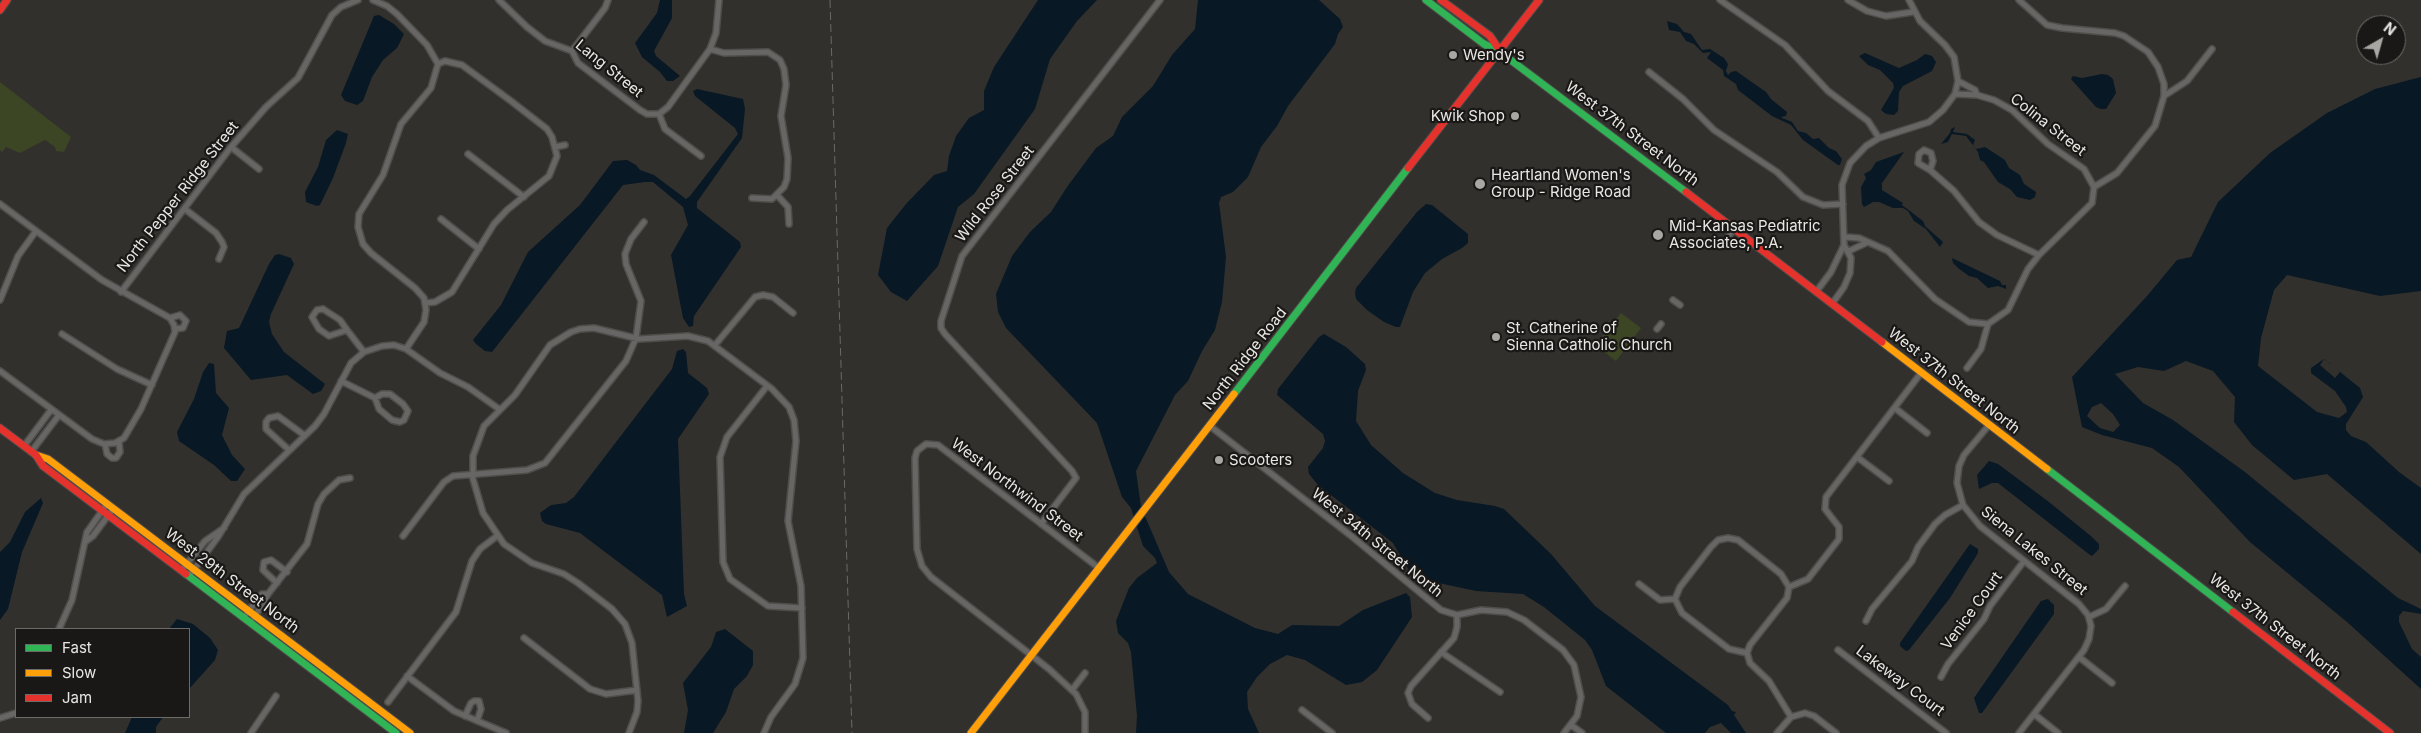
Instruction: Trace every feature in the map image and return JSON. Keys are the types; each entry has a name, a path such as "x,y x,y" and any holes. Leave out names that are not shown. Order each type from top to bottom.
{"main road":[{"path":"0,10 7,0"},
{"name":"West 37th Street North","path":"1426,0 1484,44 1500,52 1734,228 2390,733"},
{"name":"West 37th Street North","path":"1441,0 1490,36 1500,52"},
{"name":"North Ridge Road","path":"971,733 1539,0"},
{"name":"West 29th Street North","path":"0,428 34,453 48,459 192,573 342,687 396,733"},
{"name":"West 29th Street North","path":"34,453 43,466 106,513 185,567"},
{"name":"West 29th Street North","path":"342,687 410,733"}],"street":[{"name":"North Pepper Ridge Street","path":"175,329 183,328 186,321 180,315 170,318 121,292 231,147 266,107 298,78 332,15 341,7 358,0"},
{"path":"373,0 387,6 397,14 426,45 438,64 431,88 401,124 383,175 359,214 358,227 360,236 371,253 415,288 426,303 424,322 406,348"},
{"name":"Lang Street","path":"499,0 527,27 545,41 572,51 578,63 640,110 646,114 659,114"},
{"path":"572,51 605,8 608,0"},
{"path":"700,156 665,129 659,114 668,107 710,49 718,23 719,0"},
{"name":"Wild Rose Street","path":"1041,524 1076,478 1072,471 944,334 941,328 942,321 962,256 1160,0"},
{"path":"1720,0 1785,45 1828,92 1868,122 1879,138"},
{"path":"1848,0 1867,11 1886,16 1913,12"},
{"path":"1816,292 1831,272 1844,245 1844,178 1850,163 1866,146 1879,138 1929,122 1943,110 1955,94 1958,82 1954,57 1945,44 1920,21 1913,12 1909,0"},
{"path":"1845,237 1859,238 1866,243 1878,245 1888,251 1924,289 1962,319 1979,324 1988,324 2008,310 2028,269 2038,254 2088,209 2094,198 2094,187 2117,173 2155,126 2164,96 2158,67 2148,52 2133,40 2115,32 2047,25 2019,0"},
{"path":"710,49 724,53 768,52 780,60 786,85 781,116 788,165 787,179 777,195 765,200 752,198"},
{"path":"2164,96 2187,82 2212,49"},
{"path":"426,303 435,302 452,292 494,224 507,210 550,176 557,156 556,147 547,129 472,72 454,61 445,61 438,64"},
{"path":"1649,72 1683,99 1714,130 1777,172 1804,197 1823,205 1843,204"},
{"name":"Colina Street","path":"1958,82 1975,90 1977,95"},
{"name":"Colina Street","path":"1955,94 1977,95 1994,100 2012,110 2048,144 2084,169 2094,187"},
{"path":"556,147 565,145"},
{"path":"231,147 259,169"},
{"path":"468,154 524,197"},
{"path":"1930,170 1954,191 1966,207 1991,231 2038,254"},
{"path":"777,195 788,208 789,224"},
{"path":"0,204 121,292"},
{"path":"185,209 216,234 222,242 224,247 219,259"},
{"path":"440,219 479,248"},
{"path":"404,536 444,482 453,476 527,470 545,463 626,361 636,338 641,301 625,259 631,239 644,222"},
{"path":"1729,236 1734,228"},
{"path":"0,300 18,256 36,231"},
{"path":"1849,251 1866,243"},
{"path":"1832,304 1844,287 1850,273 1851,261 1849,251 1844,245"},
{"path":"715,345 749,301 756,297 763,295 773,298 793,313"},
{"path":"1673,300 1680,305"},
{"path":"347,330 329,336 317,326 312,317 318,310 329,311 345,325 364,352"},
{"path":"0,371 92,439 105,444 119,442 124,438 174,338 175,329 170,318"},
{"path":"1967,368 1981,349 1988,324"},
{"path":"629,733 637,712 637,690 632,643 624,624 612,609 564,574 532,563 520,556 497,536 478,502 472,474 472,456 484,426 515,394 550,345 571,332 594,328 636,338 697,337 715,345 782,397 794,420 796,441 788,521 801,586 803,658 795,684 771,717 764,733"},
{"path":"62,334 117,369 152,385"},
{"path":"192,573 224,528 244,494 324,414 351,363 364,352 382,346 394,345 406,348 440,373 468,387 499,409"},
{"path":"1789,586 1808,579 1840,539 1839,527 1824,509 1824,500 1921,373"},
{"path":"341,381 375,398 379,409 392,420 400,422 406,417 408,410 406,406 393,395 386,394 375,398"},
{"path":"767,386 727,437 720,457 722,562 730,580 768,606 802,608"},
{"path":"1895,408 1927,433"},
{"path":"24,446 51,410"},
{"path":"34,453 58,415"},
{"path":"289,450 266,429 266,422 269,418 278,416 304,435"},
{"name":"Siena Lakes Street","path":"1989,425 1964,455 1959,466 1957,483 1963,505 1980,526 2076,601 2088,617"},
{"name":"West 34th Street North","path":"1210,426 1350,535 1441,610 1457,615"},
{"path":"105,444 107,454 112,458 116,458 120,452 119,442"},
{"name":"West Northwind Street","path":"1032,655 931,577 922,566 917,549 915,458 917,451 926,444 938,445 1099,568"},
{"path":"1858,457 1889,481"},
{"path":"253,619 268,594 307,544 318,504 324,494 339,480 350,478"},
{"path":"1866,621 1872,609 1912,561 1918,547 1935,524 1945,515 1963,505"},
{"path":"85,542 99,528 110,507"},
{"path":"59,628 72,600 87,532 106,513"},
{"path":"93,524 99,528"},
{"path":"185,567 205,540 224,528"},
{"path":"388,702 456,612 476,554 497,536"},
{"path":"1747,653 1729,649 1682,613 1675,599 1680,587 1706,554 1716,542 1724,538 1735,539 1741,542 1781,574 1789,586 1787,598 1750,645 1747,653 1750,663 1768,681 1791,717"},
{"path":"277,583 263,570 264,562 271,560 287,572"},
{"name":"Venice Court","path":"1941,677 1948,664 1984,619 1990,606 2024,561"},
{"path":"1639,584 1660,600 1675,599"},
{"path":"2019,733 2078,657 2090,636 2088,617 2106,609 2125,586"},
{"path":"246,614 262,594 268,594"},
{"path":"1428,718 1412,704 1408,693 1456,633 1457,615 1481,610 1507,612 1524,620 1563,650 1574,665 1581,697 1579,710 1564,733"},
{"path":"524,638 590,688 606,694 637,690"},
{"name":"Lakeway Court","path":"1838,650 1946,733"},
{"path":"1441,652 1500,692"},
{"path":"1032,655 1072,690 1083,705 1086,718 1085,733"},
{"path":"2078,657 2112,683"},
{"path":"1072,690 1085,672"},
{"path":"407,676 454,711 506,733"},
{"path":"252,733 276,696"},
{"path":"465,716 471,703 479,701 481,709 477,721"},
{"path":"1302,710 1332,733"},
{"path":"1777,733 1791,717 1801,713 1814,716 1836,733"},
{"path":"0,718 14,714"},
{"path":"2034,714 2058,733"},
{"path":"1571,725 1582,733"}],"green space":[{"path":"0,82 71,137 64,152 56,151 55,147 45,140 20,153 6,147 2,152 0,150"},
{"path":"1621,313 1641,328 1616,361 1595,345"}],"water":[{"path":"660,0 672,0 672,18 654,51 656,56 680,76 673,81 667,81 660,72 642,57 635,43 657,13"},
{"path":"1038,0 1097,0 1077,21 1050,59 1035,109 974,194 958,207 938,266 907,301 891,292 878,275 887,228 906,204 934,175 947,171 949,156 956,136 969,118 984,110 984,91 994,67"},
{"path":"1198,0 1319,0 1340,19 1343,27 1338,34 1335,44 1288,106 1277,126 1261,147 1248,177 1233,192 1221,197 1219,203 1226,257 1222,302 1215,330 1202,351 1188,381 1175,395 1136,471 1141,507 1169,572 1188,594 1255,628 1278,634 1292,625 1339,626 1363,610 1406,593 1410,597 1412,617 1377,670 1362,682 1346,685 1305,660 1287,655 1270,664 1257,677 1247,692 1248,709 1259,733 1136,733 1137,716 1131,652 1128,643 1118,633 1116,621 1129,588 1137,578 1157,563 1155,558 1143,546 1131,508 1122,497 1097,423 1006,328 998,312 996,294 1012,256 1030,232 1051,212 1096,148 1113,136 1122,117 1153,86 1172,55 1195,29"},
{"path":"379,15 394,24 404,34 397,48 383,60 372,77 363,101 357,105 345,101 341,95 374,16"},
{"path":"1667,21 1677,24 1684,32 1691,34 1702,50 1710,49 1724,58 1728,64 1726,71 1728,75 1736,71 1766,92 1771,99 1787,112 1786,116 1782,118 1792,122 1798,131 1806,133 1813,139 1819,138 1829,148 1836,151 1842,159 1840,165 1803,140 1791,125 1772,116 1738,90 1736,84 1724,76 1723,70 1707,58 1711,52 1703,53 1694,44 1686,41 1680,32 1669,30"},
{"path":"1865,53 1899,68 1925,54 1932,56 1936,62 1932,71 1903,86 1899,92 1898,111 1894,115 1886,114 1881,110 1894,88 1893,83 1880,70 1868,65 1859,56"},
{"path":"2102,74 2108,75 2113,79 2116,93 2106,109 2096,107 2071,79 2073,76 2082,78"},
{"path":"2421,77 2421,291 2380,296 2287,275 2274,290 2261,338 2258,366 2317,412 2339,418 2347,412 2346,407 2335,391 2311,373 2311,368 2324,359 2360,388 2363,397 2346,424 2346,430 2351,436 2366,442 2399,472 2421,488 2421,554 2327,474 2294,480 2252,445 2234,422 2235,397 2213,371 2186,361 2164,371 2138,367 2115,374 2143,403 2173,420 2245,472 2398,598 2421,609 2421,614 2403,611 2399,616 2399,622 2412,649 2421,657 2421,689 2347,622 2250,542 2179,467 2152,448 2102,435 2082,427 2072,377 2147,296 2177,260 2191,257 2218,202 2270,153 2327,113 2375,89","holes":["2101,403 2113,414 2120,425 2113,432 2100,428 2087,416 2092,407"]},
{"path":"697,89 743,99 745,109 742,138 697,202 697,208 740,242 741,247 694,316 693,326 689,327 683,318 671,255 688,225 683,207 653,182 645,182 623,185 492,352 485,351 476,344 473,340 501,305 528,252 580,205 613,161 627,160 636,165 640,170 654,175 686,199 690,196 738,134 735,128 695,96 693,91"},
{"path":"1955,127 1953,132 1967,134 1975,140 1973,145 1976,149 1985,147 2005,160 2009,168 2020,175 2024,184 2036,192 2035,197 2030,200 2017,197 2010,189 1998,182 1984,162 1980,160 1978,152 1966,136 1952,134 1948,142 1941,144 1951,129"},
{"path":"337,130 348,134 346,143 333,178 320,205 317,206 306,202 305,192 318,167 326,140"},
{"path":"1904,152 1882,183 1882,190 1903,203 1902,205 1923,221 1925,226 1943,242 1940,247 1926,229 1914,221 1908,211 1903,208 1893,208 1879,202 1873,202 1864,207 1862,204 1861,187 1866,178 1864,174 1871,170 1876,162"},
{"path":"1426,204 1432,205 1468,234 1468,243 1442,259 1425,273 1413,292 1400,327 1396,327 1384,322 1367,310 1356,299 1356,288 1417,212"},
{"path":"279,254 291,258 294,264 269,322 272,334 284,352 325,384 321,391 313,394 287,375 251,380 224,348 227,331 239,328 269,264 275,255"},
{"path":"1952,258 2000,281 2002,285 2006,285 2006,289 1998,286 1988,288 1977,278 1969,276 1958,268 1953,263"},
{"path":"1324,334 1346,347 1365,364 1366,370 1358,391 1356,421 1371,445 1403,473 1435,493 1457,500 1504,509 1551,554 1595,606 1728,705 1732,711 1736,712 1734,715 1746,733 1731,733 1721,723 1710,727 1705,733 1666,733 1606,686 1592,650 1585,640 1544,607 1523,594 1476,591 1434,582 1425,585 1414,579 1393,543 1318,485 1309,474 1308,467 1323,448 1325,441 1323,434 1277,395 1278,389 1319,337"},
{"path":"683,349 686,352 688,373 707,388 709,394 678,439 684,594 687,606 667,617 662,595 580,533 546,524 542,521 540,513 551,505 566,503 574,497 672,369 677,351"},
{"path":"209,363 214,364 216,393 229,408 222,435 232,455 245,469 237,481 231,481 214,465 179,441 177,432 194,399 203,372"},
{"path":"1989,461 1998,464 2049,502 2092,537 2099,544 2099,549 2092,556 2090,555 1998,483 1992,483 1979,489 1977,475"},
{"path":"41,498 43,503 22,552 8,609 0,620 0,552 10,542 25,512"},
{"path":"1970,544 1978,549 1978,553 1950,598 1909,650 1906,651 1900,646 1900,643"},
{"path":"2048,599 2054,605 2054,614 1982,713 1979,713 1974,698 2041,601"},
{"path":"177,619 193,624 210,638 218,650 215,660 190,688 190,628 170,628"},
{"path":"725,629 753,651 753,665 747,676 734,689 726,712 713,733 684,733 688,710 683,683 711,647 716,632"},
{"path":"132,718 162,718 156,727 156,733 125,733"}],"pier":[{"path":"2324,359 2330,364 2333,362 2332,364 2340,372 2335,378 2320,365"}],"railway":[{"path":"830,0 852,733"}],"traffic: fast":[{"path":"1426,0 1484,44 1500,52 1686,192"},
{"path":"1234,394 1408,168"},
{"path":"2047,469 2233,612"},
{"path":"186,574 396,733"}],"traffic: slow":[{"path":"1882,342 2047,469"},
{"path":"971,733 1234,394"},
{"path":"36,455 48,459 410,733"}],"traffic: jam":[{"path":"0,10 7,0"},
{"path":"1441,0 1490,36 1500,51"},
{"path":"1408,168 1539,0"},
{"path":"1686,192 1882,342"},
{"path":"0,428 36,455 43,466 186,574"},
{"path":"2233,612 2390,733"}],"place":[{"name":"Wendy's","path":"1453,55"},
{"name":"Kwik Shop","path":"1515,116"},
{"name":"Heartland Women's Group - Ridge Road","path":"1480,184"},
{"name":"Mid-Kansas Pediatric Associates, P.A.","path":"1658,235"},
{"name":"St. Catherine of Sienna Catholic Church","path":"1496,337"},
{"name":"Scooters","path":"1219,460"}]}
